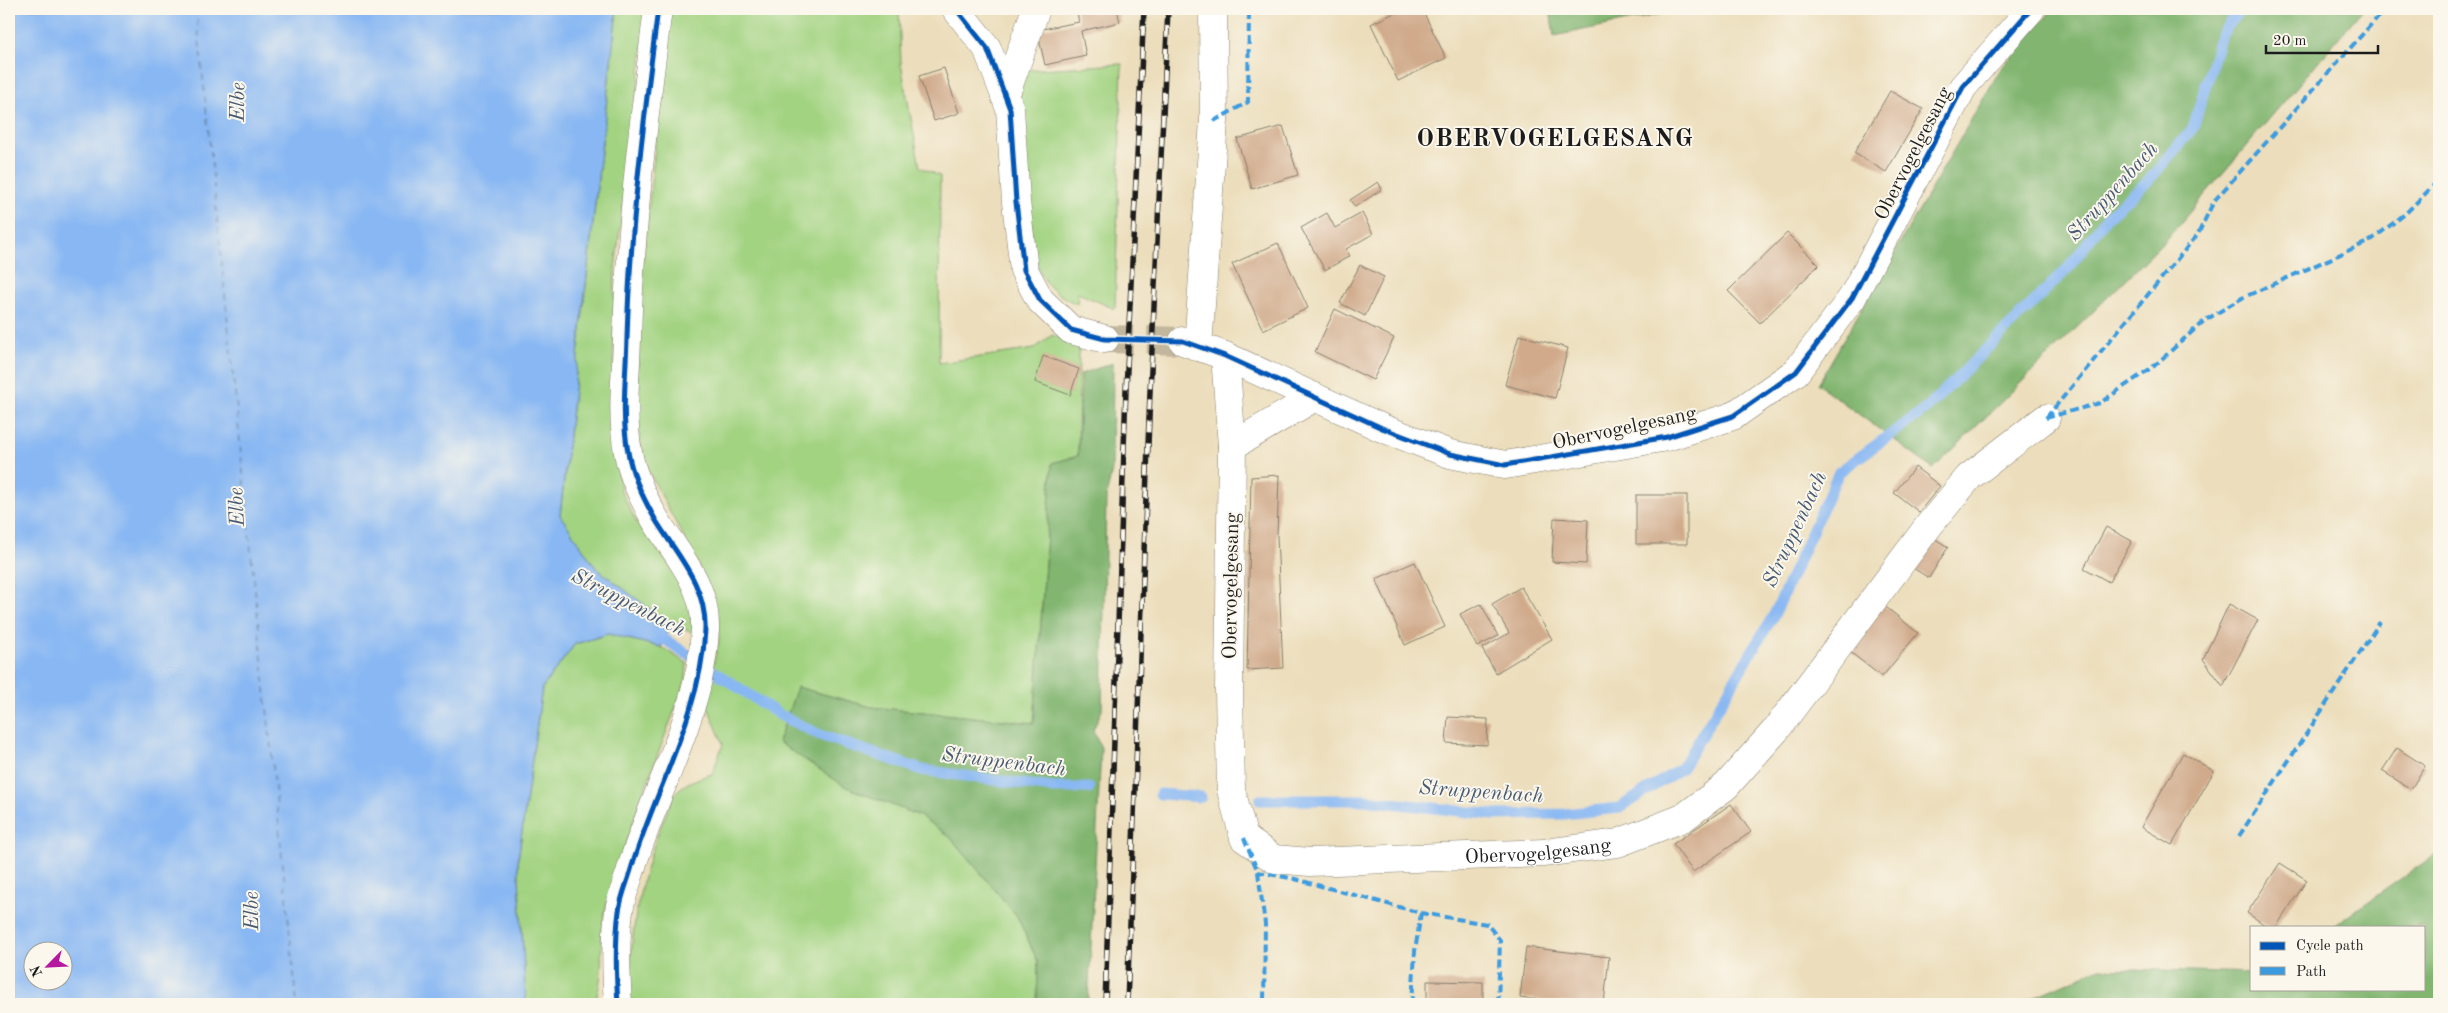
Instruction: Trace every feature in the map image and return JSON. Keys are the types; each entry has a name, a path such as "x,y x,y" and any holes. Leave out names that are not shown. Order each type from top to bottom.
{"street":[{"path":"618,1004 616,976 620,910 643,832 693,698 702,662 705,628 703,606 697,585 636,483 628,455 624,428 629,277 658,9"},
{"path":"956,9 987,48 1010,109 1016,202 1024,270 1040,300 1071,330 1105,339"},
{"path":"1006,96 1036,9"},
{"name":"Obervogelgesang","path":"1213,9 1214,120 1190,344 1225,356 1382,428 1450,454 1505,465 1667,438 1733,416 1796,372 1852,298 1963,87 2031,9"},
{"name":"Obervogelgesang","path":"1225,356 1232,446 1229,690 1231,790 1244,838 1274,859 1310,862 1544,853 1618,843 1683,818 1726,786 1775,731 1930,524 1969,477 2046,418"},
{"path":"1232,446 1315,397"}],"green space":[{"path":"617,9 648,9 615,269 612,428 621,491 637,523 680,579 687,595 694,633 667,622 596,568 560,516"},
{"path":"670,9 899,9 901,64 920,167 940,176 939,363 1034,349 1052,335 1079,344 1078,456 1052,463 1034,723 871,707 797,687 846,787 920,816 950,837 1017,916 1038,962 1037,1004 631,1004 630,980 633,931 642,883 657,837 676,792 690,782 712,774 723,744 705,700 719,640 718,617 706,580 649,472 641,447 636,419 641,277"},
{"path":"1550,9 1686,9 1554,36"},
{"path":"2053,9 2363,9 2165,241 1933,469 1818,384 2000,70"},
{"path":"1122,64 1115,309 1078,293 1077,304 1067,299 1047,284 1039,270 1033,250 1019,87 1024,70"},
{"path":"1113,363 1112,470 1106,497 1102,710 1093,730 1101,748 1088,1004 1037,1004 1038,962 1017,916 950,837 920,816 846,787 778,742 797,687 871,707 1034,723 1052,463 1078,456 1081,374"},
{"path":"608,634 661,647 687,663 686,680 654,764 606,907 602,931 600,980 594,1004 526,1004 518,860 542,688 575,644"},
{"path":"2439,852 2439,1004 2018,1004 2100,968 2250,973 2250,990 2426,990 2426,926 2333,926"}],"water":[{"name":"Elbe","path":"9,9 617,9 560,515 596,568 667,622 667,639 661,647 608,634 575,644 542,688 518,860 526,1004 9,1004"}],"building":[{"path":"1076,9 1117,9 1120,22 1081,31 1086,56 1045,65 1037,30 1079,22"},
{"path":"1403,9 1422,9 1446,58 1398,81 1371,24"},
{"path":"944,68 959,113 934,121 919,76"},
{"path":"1890,91 1923,109 1886,172 1854,153"},
{"path":"1283,126 1298,175 1252,189 1237,139"},
{"path":"1378,182 1382,189 1355,207 1350,200"},
{"path":"1327,213 1335,228 1362,213 1373,234 1346,249 1350,256 1325,270 1301,228"},
{"path":"1787,233 1819,265 1760,323 1728,291"},
{"path":"1278,243 1308,308 1263,330 1232,264"},
{"path":"1360,265 1384,277 1365,316 1340,303"},
{"path":"1335,309 1394,338 1373,380 1315,352"},
{"path":"1519,335 1568,348 1555,398 1505,385"},
{"path":"1043,356 1079,369 1070,395 1035,382"},
{"path":"1915,467 1940,486 1919,512 1894,493"},
{"path":"1279,475 1277,536 1283,668 1247,670 1251,477"},
{"path":"1636,495 1687,495 1687,544 1636,544"},
{"path":"1554,518 1588,520 1586,564 1552,562"},
{"path":"2106,527 2132,541 2109,582 2084,568"},
{"path":"1932,537 1948,547 1929,578 1913,568"},
{"path":"1415,562 1445,627 1405,645 1376,579"},
{"path":"1521,587 1552,639 1496,673 1482,649 1509,633 1492,604"},
{"path":"1881,603 1918,633 1882,677 1845,648"},
{"path":"1481,604 1498,636 1477,647 1460,614"},
{"path":"2229,604 2258,620 2223,686 2203,659"},
{"path":"1448,717 1488,719 1487,745 1446,743"},
{"path":"2397,748 2425,766 2411,789 2382,771"},
{"path":"2183,753 2214,771 2172,845 2141,827"},
{"path":"1731,804 1751,832 1693,872 1673,844"},
{"path":"2280,863 2307,880 2277,926 2266,926 2247,913"},
{"path":"1526,947 1609,957 1604,1004 1576,1004 1520,998"},
{"path":"1427,981 1483,982 1483,1004 1427,1004"}],"waterway":[{"name":"Struppenbach","path":"1260,800 1365,800 1494,815 1564,814 1619,808 1682,768 1775,613 1839,472 1927,408 2069,267 2107,217 2149,180 2193,128 2220,37 2237,13 2245,9"},
{"name":"Struppenbach","path":"655,633 780,715 820,735 922,770 1052,788 1089,788"},
{"name":"Struppenbach","path":"1160,794 1201,797"}],"ferry route":[{"path":"196,9 297,1004"}],"tunnel":[{"path":"1105,339 1183,341"}],"railway":[{"path":"1105,1004 1126,390 1144,9"},
{"path":"1127,1004 1150,392 1168,9"}],"marked path":[{"path":"1214,121 1248,102 1249,9"},
{"path":"2046,418 2198,234 2214,201 2385,9"},
{"path":"2046,418 2100,403 2154,366 2204,321 2242,298 2370,241 2405,214 2439,180"},
{"path":"2239,836 2380,622"},
{"path":"1244,838 1258,872 1295,879 1421,913 1487,924 1500,940 1498,1004"},
{"path":"1258,872 1265,924 1264,1004"},
{"path":"1412,1004 1415,951 1421,913"}],"cycle path":[{"path":"618,1004 616,946 620,905 642,837 686,721 702,661 705,630 704,614 696,584 642,495 630,461 626,438 624,395 634,214 658,9"},
{"path":"956,9 987,48 1010,109 1016,202 1024,270 1040,300 1071,330 1105,339 1183,341 1225,356 1382,428 1450,454 1505,465 1667,437 1733,416 1796,372 1852,298 1963,87 2031,9"}],"district":[{"name":"OBERVOGELGESANG","path":"1555,137"}]}
